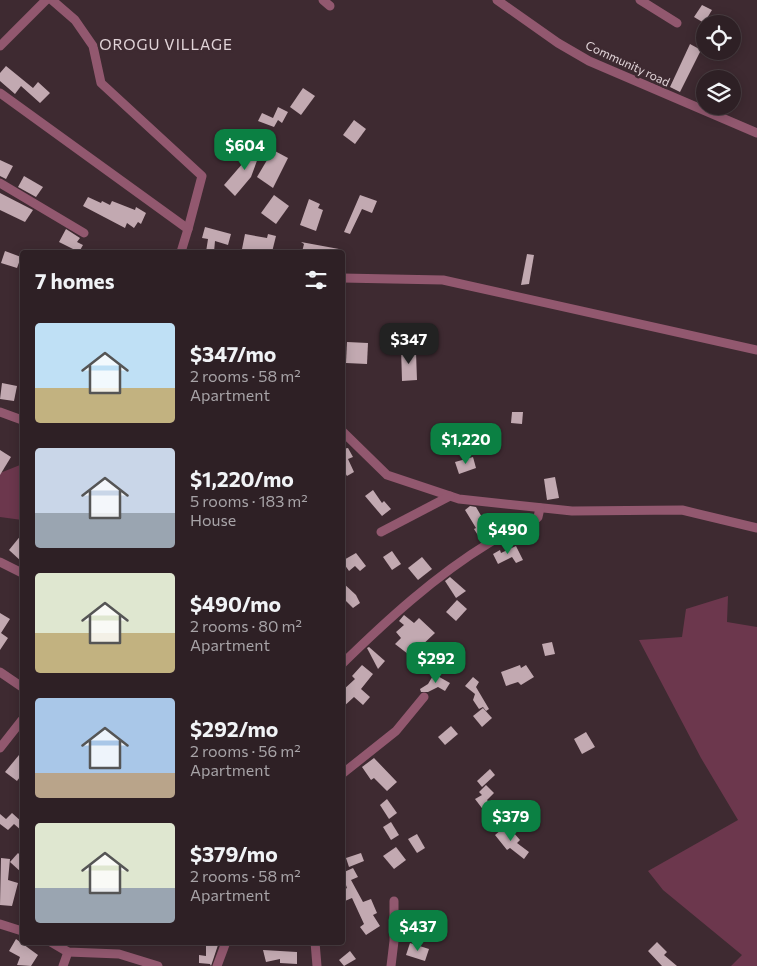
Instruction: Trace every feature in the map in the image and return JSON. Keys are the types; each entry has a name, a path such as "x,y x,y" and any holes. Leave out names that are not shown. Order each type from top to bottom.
{"street":[{"path":"0,46 46,0"},
{"path":"52,0 74,20 93,46 101,83 202,176 182,250"},
{"name":"Community road","path":"497,0 558,43 589,61 757,133"},
{"path":"640,0 677,23"},
{"path":"0,93 188,229"},
{"path":"0,183 84,233"},
{"path":"345,278 443,280 757,350"},
{"path":"0,412 20,419"},
{"path":"345,434 387,475 450,496 572,511 682,510 757,528"},
{"path":"381,532 450,496"},
{"path":"345,661 380,628 428,588 490,542 534,521 538,517 540,508"},
{"path":"0,562 20,572"},
{"path":"0,672 20,686"},
{"path":"345,772 396,731 424,698"},
{"path":"0,748 20,723"},
{"path":"391,966 394,941 394,901"},
{"path":"0,924 20,930"},
{"path":"56,945 68,952 119,954 158,966"},
{"path":"217,966 225,945"},
{"path":"316,945 317,966"},
{"path":"63,966 68,952"}],"shaded area":[{"path":"20,465 20,520 0,517 0,473"},
{"path":"728,596 727,622 757,627 757,966 731,966 742,955 663,890 648,871 738,820 701,758 639,640 682,637 686,609"}],"building":[{"path":"702,5 712,10 709,15 696,15 696,18 694,17"},
{"path":"690,44 696,47 696,60 680,92 670,87"},
{"path":"6,66 33,88 38,82 50,93 40,103 21,86 15,94 0,81 0,73"},
{"path":"303,88 315,96 301,115 290,107"},
{"path":"278,107 288,112 282,123 278,120 274,127 258,121 262,113 273,118"},
{"path":"354,120 366,129 355,144 343,135"},
{"path":"265,139 251,177 235,196 224,185 256,148 252,146 254,140 261,143"},
{"path":"273,150 288,158 273,188 257,177"},
{"path":"0,160 13,166 6,179 0,176"},
{"path":"24,176 43,187 36,197 18,187"},
{"path":"0,193 33,210 25,222 0,210"},
{"path":"274,195 289,206 276,224 261,213"},
{"path":"360,195 377,201 372,213 362,209 350,234 344,232"},
{"path":"88,197 110,205 112,201 135,210 136,207 146,213 141,224 138,222 134,228 127,223 125,228 83,206"},
{"path":"309,199 320,204 318,208 323,210 316,231 300,225"},
{"path":"205,227 231,234 228,245 215,241 214,250 206,250 208,239 202,238"},
{"path":"66,229 80,238 77,242 83,245 80,250 75,250 59,242"},
{"path":"245,234 267,238 268,234 276,236 272,250 242,249"},
{"path":"301,242 339,250 302,250 304,244"},
{"path":"5,251 20,257 17,268 1,263"},
{"path":"527,254 534,255 529,284 521,285"},
{"path":"347,342 368,343 367,364 346,363"},
{"path":"401,347 410,347 410,352 416,352 417,380 402,381"},
{"path":"2,383 17,386 14,401 0,399"},
{"path":"512,412 523,412 522,424 511,423"},
{"path":"345,448 348,448 353,457 348,459 354,472 347,476 345,473"},
{"path":"0,450 11,457 0,475"},
{"path":"473,457 476,468 459,474 455,462"},
{"path":"555,477 559,498 547,500 544,479"},
{"path":"373,490 382,503 384,501 391,509 382,516 365,496"},
{"path":"470,506 476,507 490,531 479,537 465,510"},
{"path":"20,536 20,560 9,550"},
{"path":"516,546 523,560 516,563 512,557 498,564 493,554 500,550 501,553"},
{"path":"392,551 401,564 392,570 383,557"},
{"path":"356,553 366,566 360,571 355,566 349,571 345,565 345,559"},
{"path":"422,557 432,569 418,580 408,568"},
{"path":"450,577 466,591 456,598 445,581"},
{"path":"345,585 356,595 360,603 353,608 345,600"},
{"path":"457,600 467,609 456,621 446,612"},
{"path":"0,613 10,619 1,633 8,638 0,650"},
{"path":"404,615 414,623 419,618 435,633 420,647 424,650 417,661 395,644 401,638 396,632 404,625 399,621"},
{"path":"552,642 555,654 545,656 542,644"},
{"path":"369,647 385,661 378,669 367,648"},
{"path":"362,665 373,674 361,689 370,697 363,705 354,697 345,705 345,688 355,679 352,676"},
{"path":"520,665 521,668 526,665 534,677 521,685 518,682 506,686 501,672"},
{"path":"434,674 450,683 445,691 438,687 428,692 421,692 420,689 428,684"},
{"path":"473,677 479,682 476,687 489,709 486,711 483,707 479,709 473,700 475,694 465,686"},
{"path":"483,708 492,718 482,727 473,716"},
{"path":"451,726 458,734 445,745 438,737"},
{"path":"586,732 595,747 582,754 574,739"},
{"path":"19,755 20,777 17,781 5,772"},
{"path":"374,758 397,782 387,791 374,778 371,780 362,767"},
{"path":"490,769 495,775 482,787 477,781"},
{"path":"486,785 494,793 487,800 498,815 491,820 475,799 482,795 479,792"},
{"path":"387,799 397,813 389,819 380,805"},
{"path":"12,813 20,820 20,829 14,824 8,830 0,824 0,814 6,819"},
{"path":"391,822 399,835 391,840 383,827"},
{"path":"507,825 520,840 517,843 529,852 524,859 510,848 507,850 495,835"},
{"path":"417,834 425,848 417,853 408,839"},
{"path":"396,847 406,860 394,869 383,856"},
{"path":"18,853 20,855 20,871 10,862"},
{"path":"361,853 364,861 349,867 346,858"},
{"path":"1,858 10,859 8,880 18,883 12,906 0,905"},
{"path":"353,868 358,877 351,880 363,902 371,899 377,913 373,915 380,926 366,935 360,927 364,924 352,898 345,901 345,889 347,888 345,872"},
{"path":"16,939 20,942 20,945 24,945 38,955 31,966 17,965 20,957 9,951"},
{"path":"657,942 667,952 664,955 677,966 662,966 648,951"},
{"path":"410,943 429,949 425,961 406,955"},
{"path":"206,945 218,945 211,966 210,964 199,963 199,955 206,956"},
{"path":"263,950 297,952 297,964 280,963 280,959 266,962"},
{"path":"350,951 356,959 344,966 339,960"}],"district":[{"name":"OROGU VILLAGE","path":"166,44"}]}
